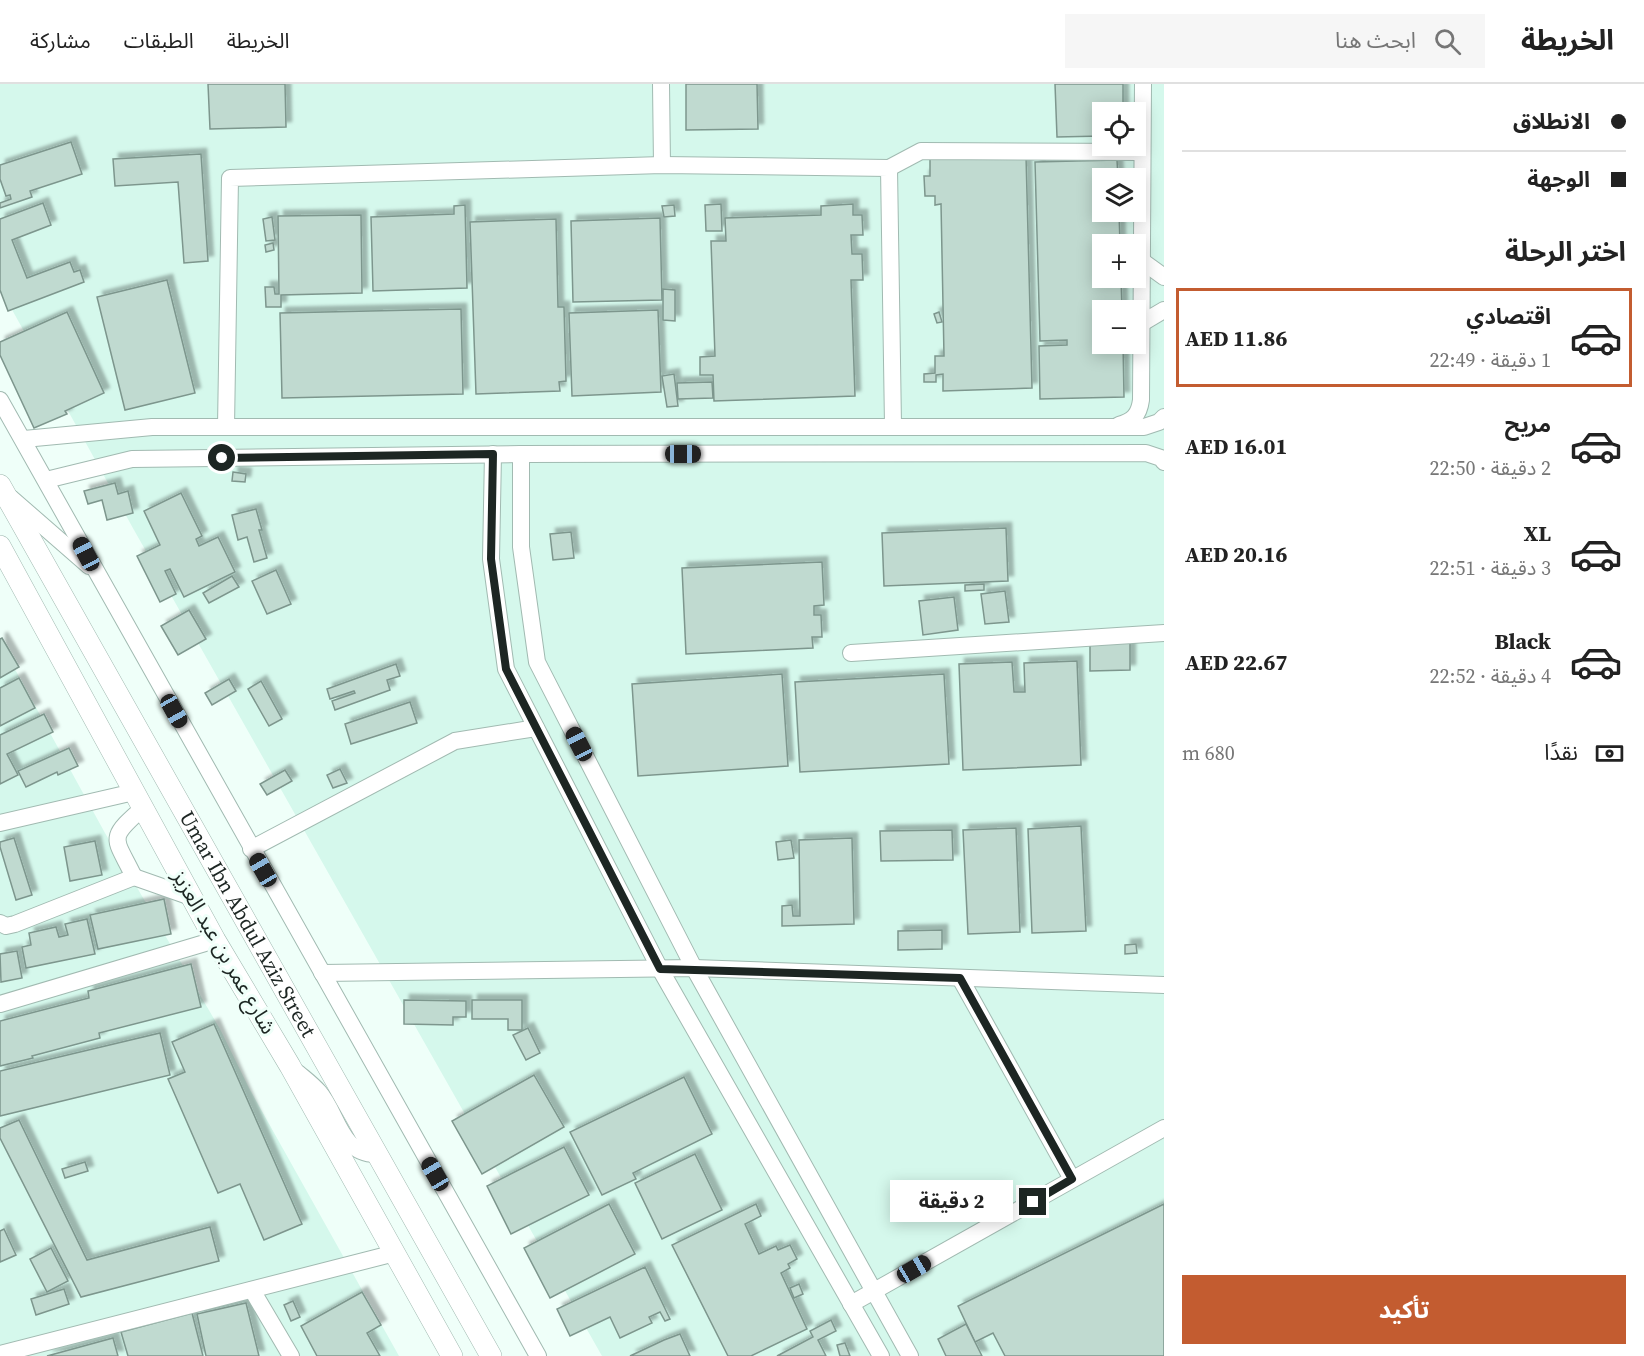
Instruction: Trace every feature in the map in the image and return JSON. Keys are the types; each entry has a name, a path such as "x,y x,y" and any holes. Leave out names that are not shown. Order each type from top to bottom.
{"main road":[{"name":"Umar Ibn Abdul Aziz Street","path":"2,488 491,1356"},
{"name":"شارع عمر بن عبد العزيز","path":"0,546 191,897 290,1066 452,1356"}],"street":[{"path":"661,84 662,165"},
{"path":"1143,84 1143,102"},
{"path":"226,427 230,178 662,165 889,168 921,151 1092,152"},
{"path":"1142,234 1143,156"},
{"path":"889,168 893,425"},
{"path":"1146,264 1164,277"},
{"path":"1146,321 1164,310"},
{"path":"1114,426 1133,420 1140,408 1141,354"},
{"path":"0,399 538,1356"},
{"path":"24,439 152,427 1144,426 1153,425 1164,417"},
{"path":"46,480 132,459 493,454 1146,453 1161,458 1164,462"},
{"path":"493,454 491,559 506,669 660,969 881,1356"},
{"path":"521,454 521,547 537,662 694,968 910,1356"},
{"path":"2,488 96,573"},
{"path":"851,653 1164,633"},
{"path":"251,849 455,741 536,728"},
{"path":"0,823 138,800"},
{"path":"134,878 117,841 117,834 138,800"},
{"path":"0,923 6,926 15,924 134,878 191,897"},
{"path":"0,1004 215,940"},
{"path":"322,973 694,968 1164,985"},
{"path":"960,978 1072,1179"},
{"path":"290,1066 320,1093 347,1141 364,1154 376,1154"},
{"path":"851,1304 1164,1128"},
{"path":"0,1354 395,1252"},
{"path":"252,1290 291,1356"}],"shaded area":[{"path":"0,84 1164,84 1164,1356 602,1356 134,530 0,288"},
{"path":"0,642 105,833 220,1029 249,1088 399,1356 0,1356"}],"building":[{"path":"208,84 285,84 286,127 210,129"},
{"path":"686,84 757,84 758,129 686,130"},
{"path":"1055,84 1123,84 1123,102 1092,102 1092,136 1057,137"},
{"path":"71,142 82,174 30,191 32,197 0,208 0,203 11,199 10,195 6,196 0,179 0,165"},
{"path":"201,154 208,261 184,263 178,182 115,186 113,159"},
{"path":"1026,156 1032,388 943,391 943,374 936,375 936,382 924,382 924,374 935,373 935,356 944,356 941,204 935,205 935,196 925,196 924,176 930,176 930,159"},
{"path":"1117,160 1117,168 1092,168 1092,222 1119,222 1120,234 1092,234 1092,288 1121,288 1122,300 1092,300 1092,354 1123,354 1124,397 1040,399 1039,346 1067,345 1067,340 1040,341 1035,162"},
{"path":"43,203 51,225 12,240 27,278 70,262 74,272 80,270 84,282 8,311 0,290 0,219"},
{"path":"721,204 722,231 706,231 705,205"},
{"path":"853,204 853,215 862,215 863,235 851,235 852,254 862,254 863,280 851,280 855,396 714,401 713,375 700,375 700,357 715,356 711,241 726,241 725,218 821,215 821,206"},
{"path":"465,205 467,288 373,291 371,217 454,214 454,206"},
{"path":"674,205 675,216 664,217 662,206"},
{"path":"361,215 362,293 281,295 281,307 266,307 265,287 274,287 275,294 279,294 278,216"},
{"path":"272,217 275,240 266,241 263,219"},
{"path":"660,218 662,300 573,302 571,221"},
{"path":"556,219 558,307 564,307 566,381 559,382 560,391 476,394 470,222"},
{"path":"273,243 274,250 266,252 265,245"},
{"path":"167,280 195,393 125,410 97,297"},
{"path":"663,289 675,290 675,321 663,320"},
{"path":"461,309 463,394 282,398 280,313"},
{"path":"658,310 661,392 572,396 569,313"},
{"path":"67,312 104,393 65,411 67,414 34,428 0,355 0,342"},
{"path":"939,312 942,322 937,323 934,314"},
{"path":"674,374 678,406 667,407 662,376"},
{"path":"712,382 713,398 678,399 677,383"},
{"path":"233,472 246,474 245,482 232,481"},
{"path":"115,483 118,494 128,491 133,513 107,520 102,500 88,504 84,491"},
{"path":"181,493 202,536 196,539 199,546 218,537 235,572 184,597 170,569 165,571 176,594 160,602 137,556 160,545 144,511"},
{"path":"256,509 267,558 254,562 247,537 238,540 232,515"},
{"path":"1006,528 1008,581 884,586 882,533"},
{"path":"571,532 574,558 553,560 550,534"},
{"path":"822,562 824,605 814,606 814,615 821,615 822,637 812,637 813,648 686,654 682,568"},
{"path":"276,570 291,604 267,614 252,581"},
{"path":"232,576 239,587 209,603 203,593"},
{"path":"984,584 984,590 965,591 965,585"},
{"path":"1005,591 1009,622 985,624 981,594"},
{"path":"954,597 958,630 923,635 919,601"},
{"path":"189,610 206,639 178,655 161,626"},
{"path":"2,638 19,667 0,678 0,639"},
{"path":"1130,643 1130,670 1090,671 1090,644"},
{"path":"1077,661 1081,765 963,770 959,664 1012,662 1014,692 1025,692 1024,663"},
{"path":"396,664 400,676 387,680 390,690 335,710 332,701 355,693 354,691 330,699 327,689"},
{"path":"782,674 788,766 638,776 632,684"},
{"path":"944,674 949,764 800,772 795,682"},
{"path":"19,678 35,708 0,726 0,688"},
{"path":"229,679 236,691 212,705 205,693"},
{"path":"261,681 282,719 269,726 248,689"},
{"path":"410,702 417,723 351,744 345,724"},
{"path":"44,714 53,732 7,754 18,775 0,784 0,735"},
{"path":"69,748 78,766 58,775 57,772 26,787 18,771"},
{"path":"340,769 347,783 333,788 327,775"},
{"path":"285,770 292,781 267,795 260,784"},
{"path":"1081,826 1086,931 1032,933 1028,829"},
{"path":"1016,828 1020,932 968,934 963,830"},
{"path":"952,830 953,860 881,861 880,831"},
{"path":"14,838 32,895 16,900 0,847 0,842"},
{"path":"852,838 854,924 782,926 782,906 792,905 793,916 800,916 799,840"},
{"path":"791,840 794,858 778,860 776,842"},
{"path":"95,841 102,875 70,881 64,847"},
{"path":"164,899 171,934 98,949 90,915"},
{"path":"87,919 95,954 26,968 22,947 31,945 29,933 56,927 59,937 68,935 65,924"},
{"path":"942,930 942,949 898,950 898,931"},
{"path":"1136,944 1137,953 1125,954 1125,945"},
{"path":"17,951 22,978 1,982 0,954"},
{"path":"191,964 201,1007 99,1033 100,1038 0,1066 0,1021 89,998 88,991"},
{"path":"404,1000 466,1001 466,1017 453,1017 453,1025 404,1024"},
{"path":"472,1000 522,1000 522,1030 508,1030 508,1019 472,1019"},
{"path":"214,1024 302,1224 264,1240 240,1184 218,1193 168,1079 185,1072 172,1042"},
{"path":"528,1028 540,1053 526,1060 513,1035"},
{"path":"160,1033 170,1075 0,1116 0,1071"},
{"path":"534,1075 564,1127 482,1174 452,1121"},
{"path":"684,1077 712,1134 633,1173 636,1179 602,1195 570,1132"},
{"path":"19,1120 87,1260 210,1227 219,1261 81,1297 0,1138 0,1128"},
{"path":"564,1147 589,1195 511,1234 487,1186"},
{"path":"695,1154 722,1210 662,1239 635,1183"},
{"path":"85,1162 88,1171 65,1178 62,1169"},
{"path":"609,1204 635,1254 550,1298 524,1248"},
{"path":"756,1204 761,1216 745,1224 759,1254 776,1246 778,1250 790,1245 797,1259 788,1264 790,1268 781,1273 807,1329 751,1356 728,1356 672,1245"},
{"path":"1164,1204 1164,1356 1005,1356 993,1333 975,1342 958,1306"},
{"path":"4,1229 16,1255 0,1262 0,1231"},
{"path":"51,1248 68,1281 47,1292 30,1259"},
{"path":"645,1267 670,1319 665,1321 660,1312 649,1317 652,1323 620,1338 610,1317 570,1336 557,1309"},
{"path":"799,1284 803,1294 794,1298 790,1288"},
{"path":"64,1289 69,1304 36,1315 31,1299"},
{"path":"362,1292 381,1325 367,1333 380,1356 317,1356 301,1326"},
{"path":"293,1301 300,1317 291,1321 284,1305"},
{"path":"246,1303 259,1356 206,1356 197,1314"},
{"path":"192,1313 203,1356 128,1356 121,1332"},
{"path":"831,1320 836,1331 818,1340 826,1356 777,1356 813,1337 810,1331"},
{"path":"966,1324 982,1356 946,1356 938,1339"},
{"path":"680,1334 690,1356 630,1356 664,1340"},
{"path":"113,1338 118,1356 47,1356"},
{"path":"845,1343 850,1356 840,1356 837,1345"}],"route":[{"path":"222,458 493,454 491,559 506,669 660,969 694,968 960,978 1072,1179 1033,1202"}]}
